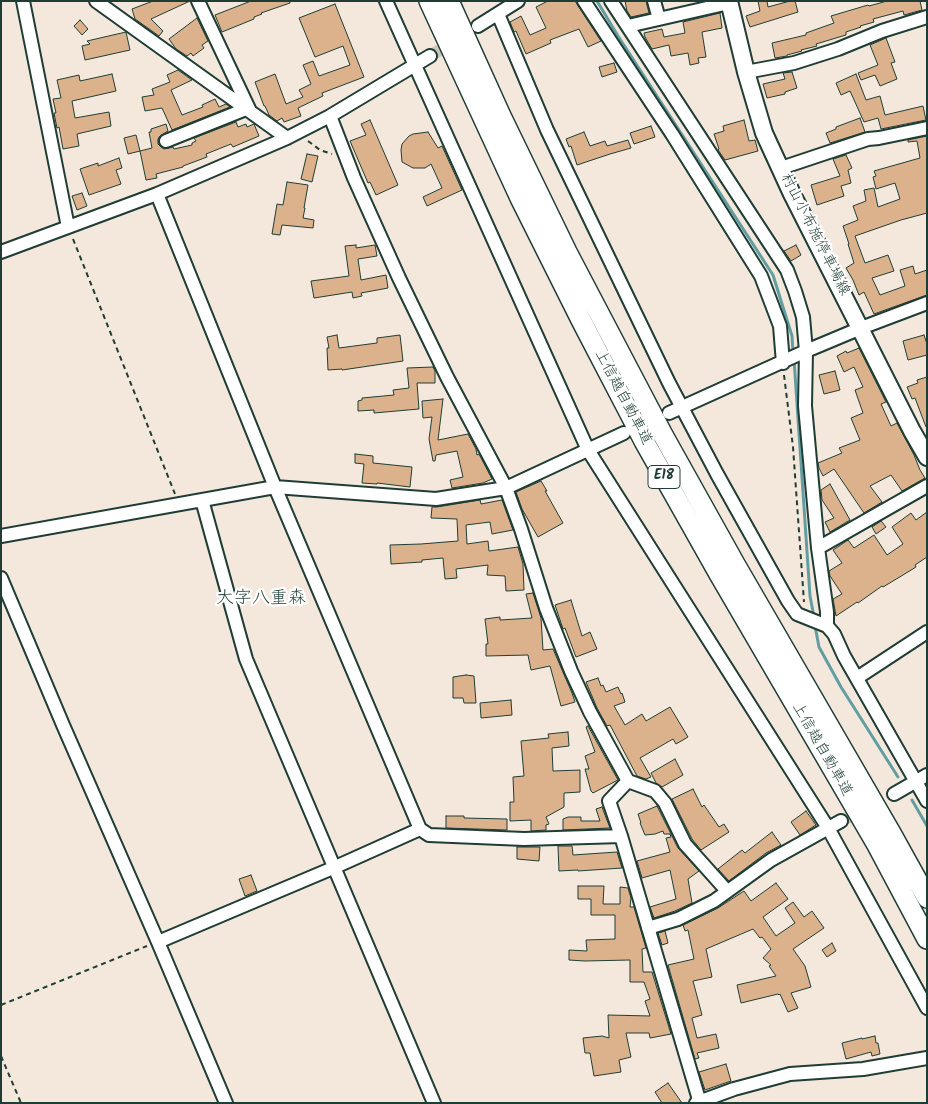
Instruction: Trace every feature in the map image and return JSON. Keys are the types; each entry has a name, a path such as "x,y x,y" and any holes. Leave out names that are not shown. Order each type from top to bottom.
{"highway":[{"name":"上信越自動車道","path":"429,1 520,198 644,441 718,574 877,845 927,939"},
{"name":"上信越自動車道","path":"449,1 536,190 659,427 725,547 887,825 927,898"}],"main road":[{"name":"村山小布施停車場線","path":"729,2 746,72 764,133 792,194 927,457"}],"street":[{"path":"23,1 68,227"},
{"path":"96,1 248,111 293,136"},
{"path":"198,1 248,111"},
{"path":"386,1 588,450 828,828 927,1008"},
{"path":"478,26 518,1"},
{"path":"584,1 672,134 761,276 780,326 784,362"},
{"path":"611,1 787,270 803,317 805,406 818,548 827,612 825,625"},
{"path":"654,1 658,19"},
{"path":"628,26 729,2"},
{"path":"498,14 547,130 669,383 717,474 797,614 825,625 834,634 857,678 922,779 927,801"},
{"path":"746,72 794,63 927,17"},
{"path":"1,252 157,194 293,136 430,56"},
{"path":"166,141 248,111"},
{"path":"330,116 354,178 399,278 447,378 506,488 546,608 571,671 590,712 628,781 655,791 665,803 686,844 727,891"},
{"path":"780,168 868,139 927,128"},
{"path":"157,194 275,486 420,829 429,835 524,839 621,836"},
{"path":"669,413 861,328 927,303"},
{"path":"1,536 275,486 436,499 506,488 624,433"},
{"path":"818,548 927,486"},
{"path":"202,500 246,659 434,1103"},
{"path":"1,578 66,734 158,942 226,1103"},
{"path":"857,678 927,632"},
{"path":"894,794 922,779"},
{"path":"628,781 609,801 621,836 698,1102 734,1089 790,1074 863,1069 927,1058"},
{"path":"648,928 678,919 714,901 771,860 841,821"},
{"path":"158,942 420,829"}],"path":[{"path":"293,136 320,150 346,158"},
{"path":"68,227 179,504"},
{"path":"784,362 807,618"},
{"path":"1,1005 158,942"},
{"path":"1,1056 21,1103"}],"building":[{"path":"153,1 190,1 151,19 163,31 159,36 135,19 132,9"},
{"path":"251,1 290,1 290,3 261,13 254,17 254,19 222,32 215,15"},
{"path":"548,1 575,1 601,41 588,47 579,29 550,40 551,43 526,54 510,22 521,16 530,35 546,28 536,7"},
{"path":"625,1 646,1 649,13 631,17 627,11"},
{"path":"758,1 767,1 768,7 795,1 798,12 750,27 746,16 760,11"},
{"path":"887,1 920,1 922,10 904,15 903,11 873,19 874,22 846,32 846,35 816,44 817,46 787,56 775,58 772,43 806,35 806,33 834,23 831,16"},
{"path":"335,4 364,77 322,93 323,96 298,108 301,116 284,122 282,118 277,121 269,115 255,82 275,74 286,104 303,97 299,90 311,84 303,65 313,61 319,76 350,65 343,46 315,57 299,18"},
{"path":"720,13 722,28 702,32 706,57 698,58 699,63 690,65 688,53 671,56 669,45 652,49 645,37 644,33 662,29 664,37 685,33 683,22"},
{"path":"197,18 208,41 202,45 204,48 193,56 191,53 187,56 176,49 169,39"},
{"path":"80,20 88,29 82,35 74,26"},
{"path":"126,32 130,50 85,60 82,46 90,44 87,41"},
{"path":"886,38 895,62 891,63 897,79 880,86 875,75 861,80 858,73 878,65 870,45"},
{"path":"614,63 617,72 602,77 599,67"},
{"path":"178,70 192,80 171,90 182,115 203,107 202,105 215,99 219,107 226,104 230,107 172,130 162,108 145,111 142,97 154,95 152,89 170,82 167,75"},
{"path":"792,72 797,88 785,92 785,94 767,98 763,84 785,79 783,73"},
{"path":"112,74 116,91 72,101 75,118 109,112 111,126 77,134 79,146 63,149 54,113 56,113 53,99 61,98 57,80 79,75 80,81"},
{"path":"856,74 866,100 880,96 885,115 923,106 926,120 881,129 878,118 864,122 850,91 841,95 836,83"},
{"path":"860,118 865,132 830,143 826,133"},
{"path":"370,120 398,185 376,195 370,182 368,183 350,141 366,135 361,124"},
{"path":"744,120 749,141 755,140 758,151 725,160 718,150 714,134 724,131 723,126"},
{"path":"236,122 238,127 246,124 247,127 254,124 259,136 233,147 231,144 206,154 207,157 183,167 156,174 157,178 146,180 140,151 152,148 149,132 151,132 151,129 166,124 168,131 158,139 158,144 164,149 192,145 196,141 194,138"},
{"path":"651,126 655,137 634,144 630,133"},
{"path":"428,132 438,148 442,146 462,190 427,206 423,197 442,188 431,164 425,168 413,168 402,162 401,150 402,144 409,136"},
{"path":"584,132 590,146 605,141 607,146 628,140 631,148 577,165 571,146 569,147 566,139"},
{"path":"136,135 140,151 128,154 124,138"},
{"path":"927,136 927,213 855,236 865,263 888,255 894,271 872,278 880,295 905,286 900,270 913,266 915,274 927,270 927,295 874,314 864,292 859,295 846,268 854,263 843,226 858,220 853,206 866,201 864,190 874,188 878,207 900,199 895,183 876,189 873,177 876,176 874,171 920,158 917,141 908,142 908,140"},
{"path":"307,154 318,156 312,182 301,179"},
{"path":"846,155 852,168 848,170 851,183 841,186 844,196 817,205 811,185 840,176 833,159"},
{"path":"119,158 122,168 116,170 121,184 89,195 80,169 98,163 98,166"},
{"path":"287,182 308,185 303,218 314,220 313,228 282,225 280,235 272,234 277,204 283,205"},
{"path":"82,193 87,206 77,210 72,196"},
{"path":"356,245 356,248 375,245 377,256 358,259 361,280 386,275 388,288 361,293 362,296 353,298 352,292 314,298 311,281 349,276 345,246"},
{"path":"796,245 801,255 791,261 784,251"},
{"path":"337,335 339,348 377,343 377,338 400,335 403,361 342,370 328,370 327,348 329,348 327,337"},
{"path":"924,335 927,344 927,355 908,360 903,341"},
{"path":"859,348 886,402 881,404 891,426 897,423 925,478 902,491 891,475 870,486 882,502 864,513 834,469 823,476 818,463 842,453 839,448 860,440 851,418 863,413 855,390 863,387 854,367 844,372 837,356 846,351 847,353"},
{"path":"433,367 435,383 417,383 419,409 374,413 374,410 358,411 358,401 362,400 362,398 394,395 393,390 409,388 407,368"},
{"path":"835,371 840,390 824,394 819,375"},
{"path":"927,377 926,427 915,398 912,399 907,387 918,383 917,380"},
{"path":"443,399 438,440 468,434 477,455 479,454 492,479 483,483 452,488 450,480 463,477 457,451 436,455 435,461 433,461 429,439 432,417 423,418 422,401"},
{"path":"355,454 373,456 373,463 412,467 410,487 362,483 364,464 355,463"},
{"path":"541,481 563,523 538,537 522,509 516,492"},
{"path":"830,484 850,520 830,532 825,522 834,518 822,500 821,490"},
{"path":"480,500 481,504 502,500 513,530 492,534 490,522 466,525 467,544 488,541 489,551 518,547 523,564 524,590 506,591 505,576 487,575 488,565 456,569 457,578 445,579 443,558 422,560 422,562 391,564 390,545 458,541 457,519 431,518 432,507"},
{"path":"927,512 927,557 915,565 916,567 882,586 836,616 833,599 842,594 830,576 829,571 842,563 833,550 848,540 854,548 874,535 887,555 903,544 892,527 911,513 916,520"},
{"path":"881,521 886,527 876,534 872,527"},
{"path":"533,593 541,618 543,650 553,649 575,702 561,706 550,666 531,670 528,655 486,656 486,644 488,644 485,619 500,617 500,620 532,618 526,594"},
{"path":"571,600 582,636 590,632 597,649 576,657 565,628 563,629 555,605"},
{"path":"474,676 476,703 464,703 463,698 453,698 453,677"},
{"path":"598,678 606,692 618,687 622,693 625,702 614,706 625,725 642,714 646,721 670,707 688,737 676,744 673,739 640,758 651,777 646,779 637,776 610,725 607,726 597,708 586,682"},
{"path":"511,700 512,715 481,718 480,703"},
{"path":"588,726 618,780 593,793 585,769 589,769 585,756 595,752 586,727"},
{"path":"568,732 569,746 552,748 553,771 580,770 580,792 564,793 564,807 546,817 549,824 546,825 546,830 531,831 531,820 510,821 510,802 514,802 513,777 524,776 521,741 549,738 548,734"},
{"path":"675,759 683,775 662,787 656,783 651,773"},
{"path":"693,789 702,807 704,805 719,827 724,824 729,832 701,850 692,839 672,799"},
{"path":"657,806 678,848 699,871 688,879 692,903 654,918 650,907 676,899 670,870 642,878 637,861 670,852 666,838 671,837 670,834 664,834 663,831 645,835 640,823 638,814"},
{"path":"602,807 610,828 563,830 563,819 568,817 581,817 581,821 600,821 596,809"},
{"path":"806,811 816,825 800,835 791,822"},
{"path":"446,816 507,819 507,830 446,828"},
{"path":"772,832 781,845 766,853 729,881 718,869 742,850 745,853"},
{"path":"558,846 572,846 573,855 617,852 622,868 559,871"},
{"path":"517,847 540,847 539,861 517,859"},
{"path":"251,875 257,891 245,896 239,879"},
{"path":"776,883 788,899 763,917 776,936 795,923 785,908 793,902 804,917 812,911 824,928 793,949 805,966 811,987 791,993 798,1008 788,1012 780,994 741,1003 737,985 776,976 769,966 771,965 763,958 771,949 753,929 706,949 712,977 693,981 702,1015 692,1018 697,1038 716,1034 719,1048 697,1053 699,1058 695,1059 668,965 694,959 688,930 685,931 683,925 718,908 744,891 751,901"},
{"path":"578,886 604,886 603,904 620,904 620,887 628,888 631,898 630,907 634,907 646,948 642,949 643,972 652,972 671,1034 650,1038 649,1033 626,1033 631,1057 619,1060 621,1072 594,1076 590,1053 585,1053 583,1038 602,1036 609,1038 608,1015 650,1016 645,1001 650,999 644,982 630,982 630,960 569,960 569,950 587,951 586,940 615,939 615,915 591,915 591,899 578,899"},
{"path":"665,931 668,943 662,945 658,933"},
{"path":"832,943 836,951 827,957 822,950"},
{"path":"875,1036 880,1054 872,1056 871,1052 846,1059 842,1043"},
{"path":"726,1064 731,1081 705,1090 699,1072"},
{"path":"668,1083 682,1103 662,1103 655,1092"}],"waterway":[{"path":"597,1 773,275 792,336 793,353"},
{"path":"794,359 810,596 814,617"},
{"path":"815,626 819,647 841,687 898,777"},
{"path":"912,800 927,826"}],"tunnel":[{"path":"430,56 455,41"},
{"path":"841,821 894,794"}],"district":[{"name":"大字八重森","path":"261,600"}]}
